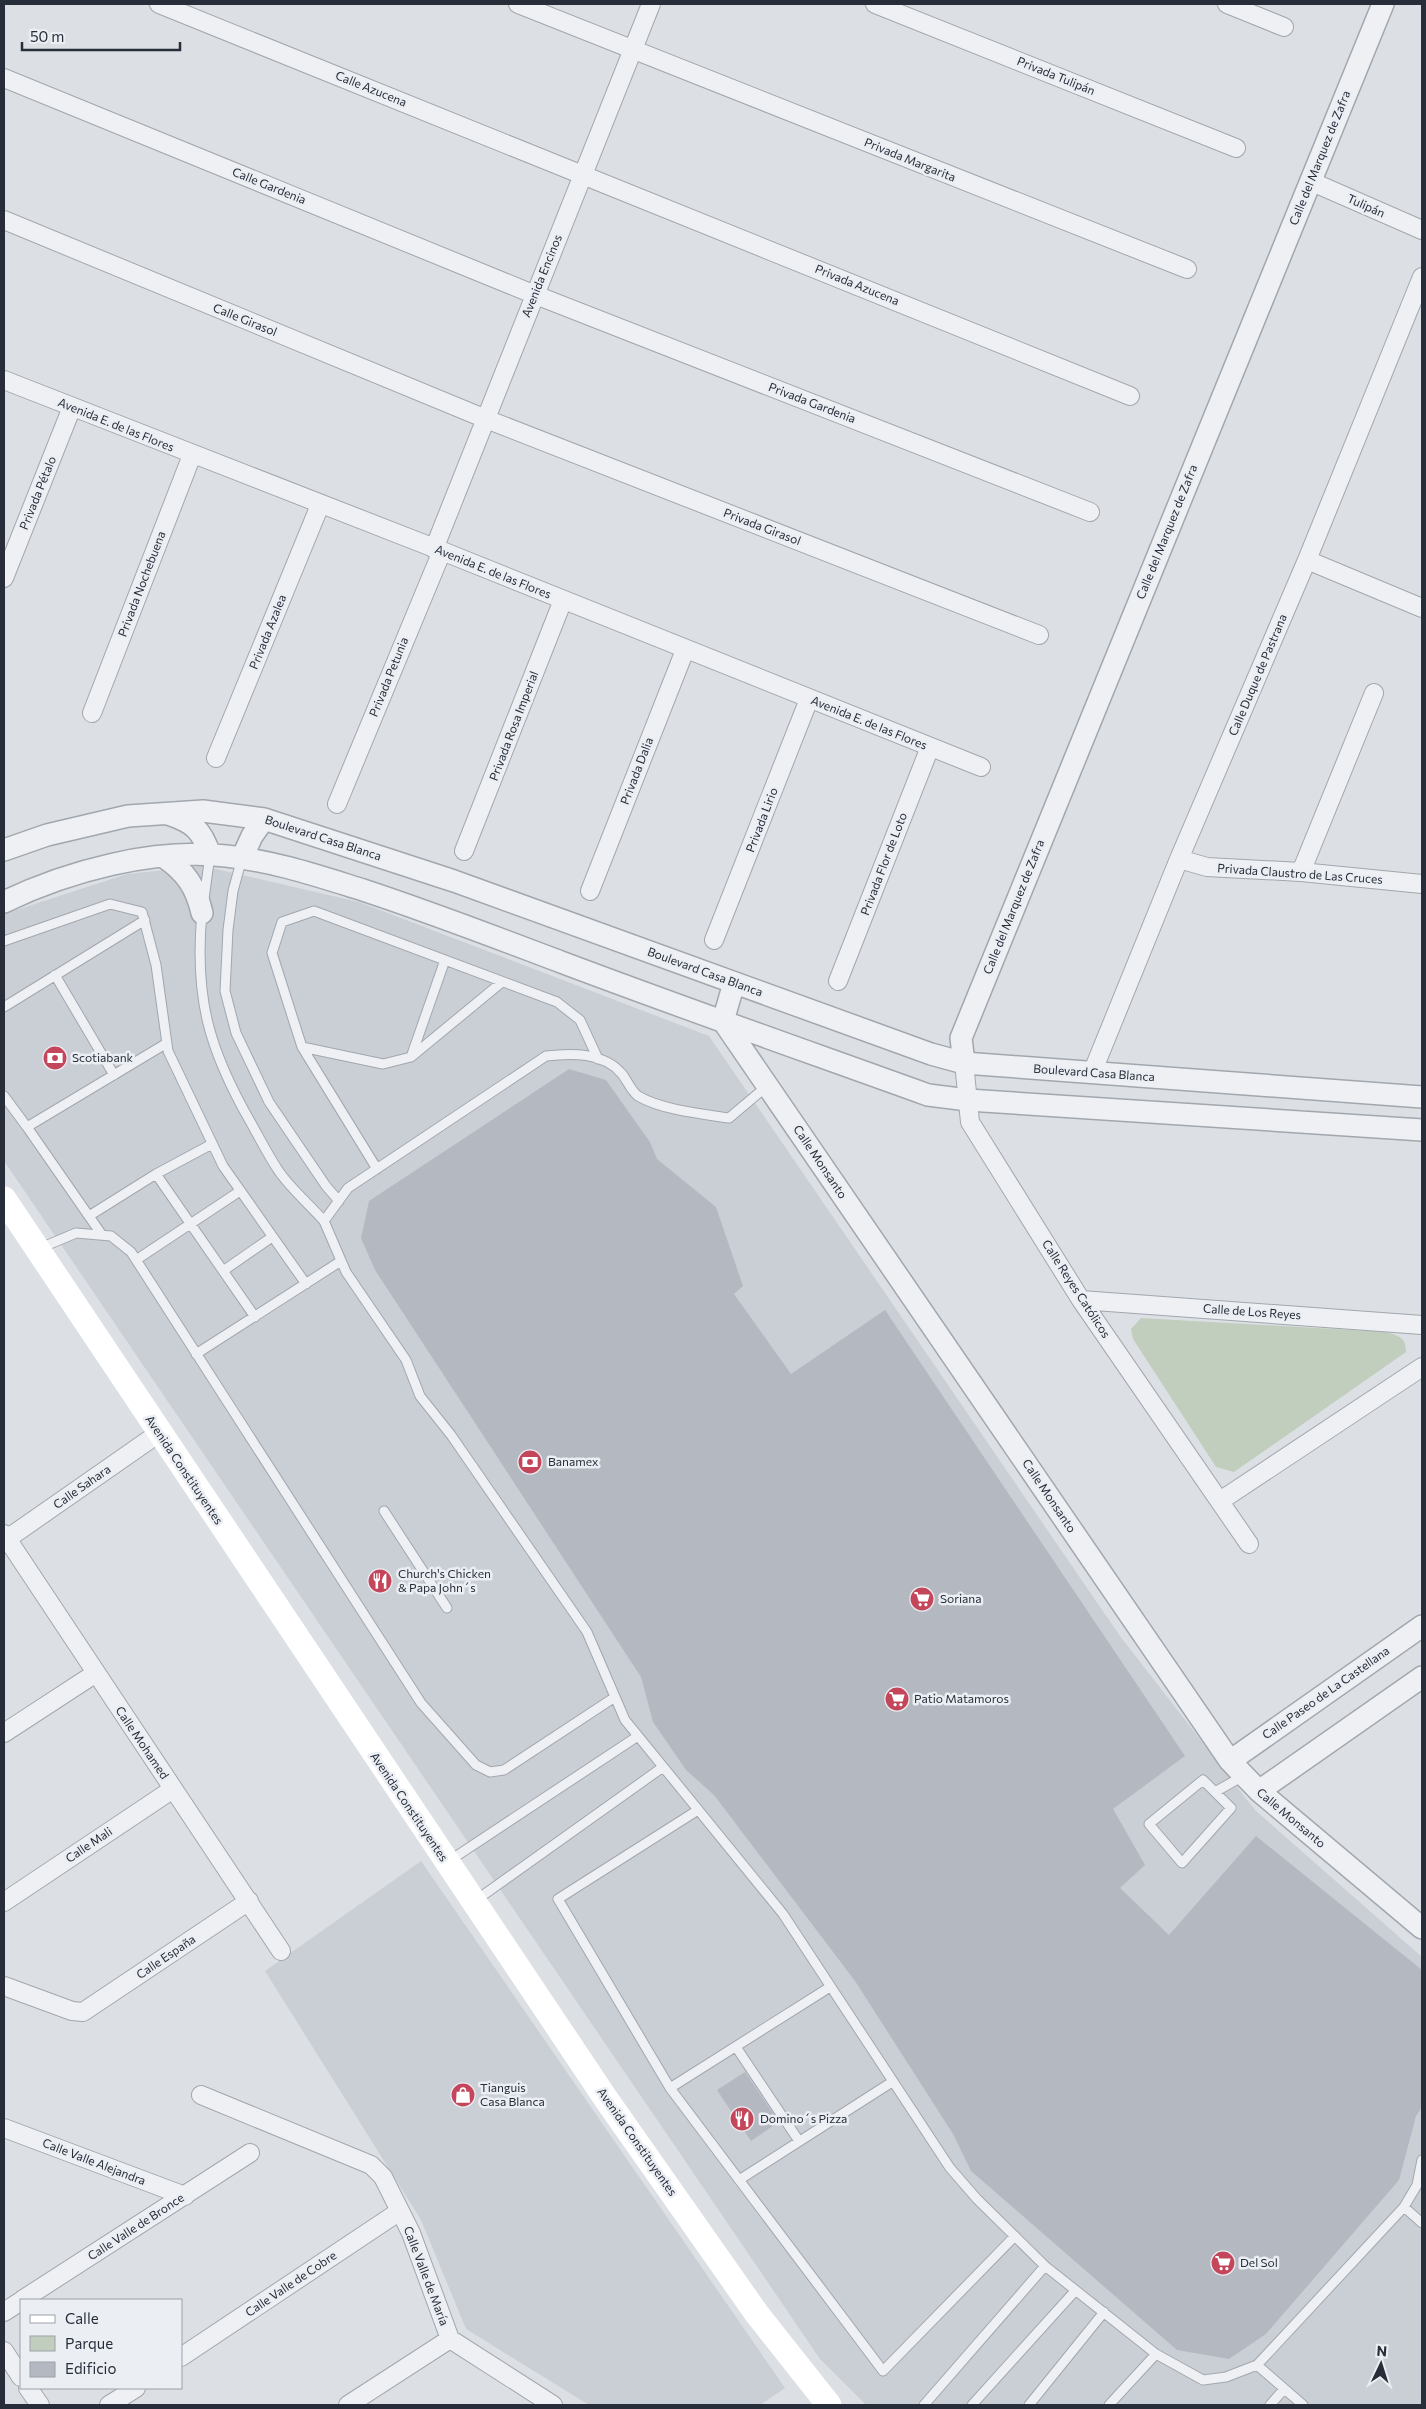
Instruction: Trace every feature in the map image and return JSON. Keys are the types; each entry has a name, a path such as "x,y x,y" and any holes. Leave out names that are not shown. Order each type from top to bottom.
{"main road":[{"name":"Avenida Constituyentes","path":"4,1199 446,1863 606,2099 741,2290 829,2405"}],"street":[{"name":"Calle Azucena","path":"159,4 583,174"},
{"name":"Privada Margarita","path":"518,4 1187,270"},
{"name":"Avenida Encinos","path":"438,550 533,294 650,4"},
{"name":"Privada Tulipán","path":"875,4 1236,148"},
{"path":"1227,4 1284,27"},
{"name":"Calle del Marquez de Zafra","path":"964,1063 961,1038 1383,4"},
{"name":"Calle Gardenia","path":"4,78 533,294"},
{"name":"Privada Azucena","path":"583,174 1130,396"},
{"name":"Tulipán","path":"1310,181 1422,230"},
{"name":"Calle Girasol","path":"4,220 486,420"},
{"name":"Calle Duque de Pastrana","path":"1092,1073 1179,859 1307,560 1422,277"},
{"name":"Privada Gardenia","path":"533,294 1090,512"},
{"name":"Avenida E. de las Flores","path":"4,380 438,550 809,700 981,767"},
{"name":"Privada Pétalo","path":"4,578 72,407"},
{"name":"Privada Girasol","path":"486,420 1038,635"},
{"name":"Privada Nochebuena","path":"92,712 192,455"},
{"name":"Privada Azalea","path":"216,758 320,505"},
{"name":"Privada Petunia","path":"337,804 438,550"},
{"path":"1307,560 1422,608"},
{"name":"Privada Rosa Imperial","path":"464,851 563,600"},
{"name":"Privada Dalia","path":"590,891 684,650"},
{"path":"1301,872 1374,693"},
{"name":"Privada Lirio","path":"714,940 809,700"},
{"name":"Privada Flor de Loto","path":"838,980 930,747"},
{"path":"163,812 181,818 196,827 204,838 210,855"},
{"name":"Boulevard Casa Blanca","path":"4,850 93,823 163,812 211,812 264,819 454,881 931,1054 964,1063 1422,1097"},
{"path":"242,858 252,836 264,819"},
{"path":"4,902 47,882 100,866 164,857 210,855 280,864 437,914 928,1095 968,1100 1422,1130"},
{"path":"164,857 179,867 190,880 198,896 202,913"},
{"name":"Privada Claustro de Las Cruces","path":"1179,859 1208,867 1301,872 1422,884"},
{"path":"723,1021 734,983"},
{"name":"Calle Monsanto","path":"723,1021 1236,1768 1258,1791 1422,1926"},
{"name":"Calle Reyes Católicos","path":"964,1063 970,1122 1082,1300 1249,1544"},
{"path":"1165,1112 1169,1078"},
{"name":"Calle de Los Reyes","path":"1082,1300 1422,1325"},
{"path":"1220,1501 1422,1368"},
{"name":"Calle Sahara","path":"5,1538 159,1433"},
{"name":"Calle Mohamed","path":"5,1538 281,1951"},
{"name":"Calle Paseo de La Castellana","path":"1236,1768 1422,1626"},
{"path":"4,1733 96,1673"},
{"path":"1258,1791 1422,1677"},
{"name":"Calle Mali","path":"4,1902 173,1789"},
{"name":"Calle España","path":"4,1986 72,2011 83,2012 248,1901"},
{"name":"Calle Valle de María","path":"201,2095 371,2165 382,2176 411,2233 450,2339 553,2405"},
{"name":"Calle Valle Alejandra","path":"4,2128 185,2196"},
{"name":"Calle Valle de Bronce","path":"25,2299 250,2153"},
{"name":"Calle Valle de Cobre","path":"182,2356 400,2211"},
{"name":"Calle Valle de Bronce","path":"4,2312 20,2302"},
{"path":"348,2405 450,2339"},
{"path":"4,2351 20,2375"},
{"path":"29,2389 40,2405"},
{"path":"110,2405 134,2389"}],"lane":[{"path":"210,855 202,913 200,964 202,997 216,1053 228,1082 278,1171 324,1221 346,1272 406,1360 420,1396 451,1435 587,1632 625,1720 783,1914 950,2168 977,2199 1045,2266 1075,2291 1156,2354 1204,2380 1226,2377 1257,2365 1404,2207 1417,2185 1422,2160"},
{"path":"242,858 233,891 228,930 225,991 236,1033 269,1102 326,1186 339,1201"},
{"path":"4,941 110,904 142,912 156,965 168,1051 223,1166 306,1284"},
{"path":"376,1169 302,1048 272,953 282,922 314,911 557,1002 580,1020 598,1059"},
{"path":"4,1006 145,920"},
{"path":"411,1057 445,960"},
{"path":"55,975 114,1075"},
{"path":"302,1048 383,1064 411,1057 502,982"},
{"path":"28,1127 167,1043"},
{"path":"324,1221 348,1188 546,1056 572,1053 598,1059 621,1072 637,1095 694,1113 729,1118 767,1086"},
{"path":"4,1096 28,1127 102,1235"},
{"path":"89,1216 156,1174 212,1144"},
{"path":"156,1174 255,1317"},
{"path":"136,1260 240,1191"},
{"path":"38,1249 76,1233 111,1236 131,1252 421,1703 476,1765 490,1772 504,1770 615,1697"},
{"path":"223,1271 272,1237"},
{"path":"196,1354 341,1262"},
{"path":"384,1511 447,1608"},
{"path":"446,1863 638,1736"},
{"path":"473,1903 663,1767"},
{"path":"1216,1792 1236,1768"},
{"path":"1203,1780 1216,1792 1231,1808 1182,1863 1149,1824 1203,1780"},
{"path":"698,1810 558,1899 670,2088 883,2371 1015,2236"},
{"path":"670,2088 830,1987"},
{"path":"736,2046 799,2141"},
{"path":"739,2180 892,2082"},
{"path":"1404,2207 1422,2223"},
{"path":"924,2405 1045,2266"},
{"path":"972,2405 1075,2291"},
{"path":"1029,2405 1104,2312"},
{"path":"1109,2405 1156,2354"},
{"path":"1257,2365 1303,2405"},
{"path":"1270,2405 1284,2389"}],"shaded area":[{"path":"203,866 359,902 709,1036 1120,1636 1255,1810 1422,1957 1422,2405 866,2405 820,2359 4,1161 4,914 127,874"},
{"name":"Tianguis Casa Blanca","path":"421,1861 785,2388 760,2405 589,2405 466,2329 421,2220 265,1971"}],"green space":[{"path":"1141,1318 1386,1332 1403,1340 1406,1352 1234,1472 1216,1467 1133,1339 1131,1329"}],"building":[{"name":"Patio Matamoros","path":"569,1069 606,1080 650,1142 657,1159 716,1207 743,1286 734,1294 791,1374 885,1310 1185,1756 1113,1809 1145,1865 1120,1888 1169,1935 1256,1836 1422,1970 1422,2107 1416,2116 1399,2180 1266,2334 1229,2359 1177,2350 971,2171 953,2134 855,1981 714,1795 686,1770 653,1722 641,1677 375,1270 361,1238 369,1201"},
{"path":"745,2072 779,2122 751,2141 717,2090"}],"place":[{"name":"Scotiabank","path":"55,1058"},
{"name":"Banamex","path":"530,1462"},
{"name":"Church's Chicken & Papa John´s","path":"380,1581"},
{"name":"Soriana","path":"922,1599"},
{"name":"Patio Matamoros","path":"897,1699"},
{"name":"Tianguis Casa Blanca","path":"463,2095"},
{"name":"Domino´s Pizza","path":"742,2119"},
{"name":"Del Sol","path":"1223,2263"}]}
